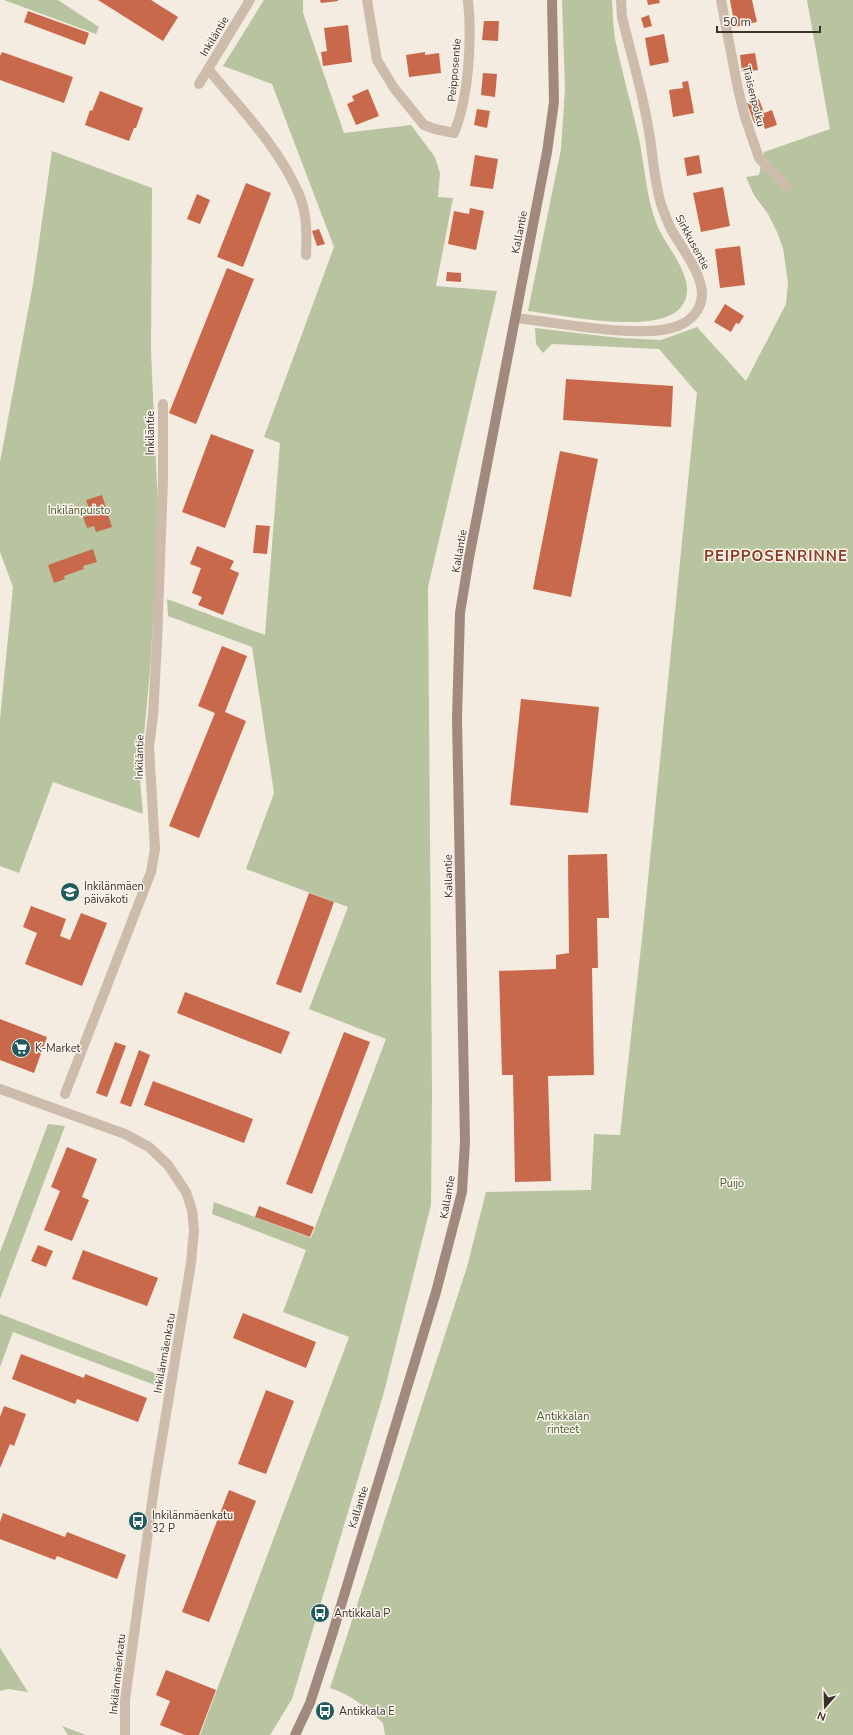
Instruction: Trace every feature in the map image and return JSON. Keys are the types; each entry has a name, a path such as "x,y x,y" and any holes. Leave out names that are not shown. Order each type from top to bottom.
{"main road":[{"name":"Kallantie","path":"295,1735 310,1703 332,1635 436,1292 462,1192 465,1142 457,718 460,613 469,558 547,152 554,102 552,0"}],"street":[{"name":"Inkiläntie","path":"199,84 250,0"},
{"name":"Peipposentie","path":"367,0 377,60 394,88 424,125 454,133 464,104 471,22 468,0"},
{"name":"Sirkkusentie","path":"515,318 622,330 654,330 678,326 687,321 696,314 700,303 702,294 700,282 692,263 670,227 661,203 649,130 622,17 621,0"},
{"name":"Tiaisenpolku","path":"721,0 738,89 745,117 759,158 786,186"},
{"path":"208,69 273,150 299,192 305,214 307,235 306,255"},
{"name":"Inkiläntie","path":"65,1094 152,872 155,849 149,747 153,716 160,556 162,404"},
{"name":"Inkilänmäenkatu","path":"0,1089 125,1134 149,1147 168,1165 186,1192 192,1210 194,1230 191,1263 152,1504 125,1700 125,1735"}],"green space":[{"path":"4,0 58,0 99,27 96,34"},
{"path":"264,0 303,0 303,13 344,133 411,125 435,157 440,173 438,197 453,198 436,286 497,291 428,587 432,1092 431,1205 384,1392 292,1699 270,1735 200,1735 349,1337 283,1312 306,1250 212,1214 214,1202 311,1238 386,1039 309,1009 348,907 246,869 274,793 252,647 168,616 167,599 265,635 280,443 264,437 334,247 272,84 223,66"},
{"path":"562,0 612,0 615,39 639,139 650,204 661,234 685,276 687,287 686,297 681,307 669,316 652,320 631,322 585,319 528,311 561,149 565,89"},
{"path":"807,0 853,0 853,1735 385,1735 383,1723 371,1712 352,1698 330,1688 467,1267 486,1192 591,1190 594,1134 620,1135 643,929 697,393 659,349 552,344 543,353 536,344 535,328 619,338 661,340 697,327 746,381 786,304 788,283 783,248 777,232 768,214 754,195 746,177 759,175 764,152 830,129"},
{"name":"Inkilänpuisto","path":"52,151 152,188 151,352 159,528 150,670 140,779 143,814 53,782 19,873 0,866 0,719 13,587 0,552 0,462 33,284"},
{"path":"48,1124 65,1126 0,1299 0,1252"},
{"path":"0,1314 157,1374 155,1385 13,1332 0,1367"},
{"path":"0,1648 28,1692 8,1689 0,1691"},
{"path":"62,1726 86,1735 68,1735"}],"building":[{"path":"98,0 151,0 178,17 163,41"},
{"path":"320,0 338,0 338,1 321,3"},
{"path":"647,0 659,0 660,3 648,5"},
{"path":"730,0 752,0 757,22 735,27"},
{"path":"28,11 89,33 85,45 24,22"},
{"path":"649,15 652,26 644,28 641,18"},
{"path":"484,21 499,21 498,41 482,40"},
{"path":"348,25 352,62 323,66 321,52 327,51 324,28"},
{"path":"664,34 669,62 650,66 645,38"},
{"path":"2,52 73,77 64,103 0,80 0,56"},
{"path":"425,52 425,55 439,53 441,73 409,77 406,55"},
{"path":"755,53 758,70 742,72 740,55"},
{"path":"483,73 497,74 495,97 481,95"},
{"path":"688,81 694,113 673,117 669,90 683,88 682,82"},
{"path":"368,89 379,116 356,125 347,104 354,101 352,96"},
{"path":"100,91 143,108 136,128 134,128 129,141 85,125 90,110 92,111"},
{"path":"759,99 764,113 772,110 777,125 765,129 762,121 754,123 747,103"},
{"path":"477,109 490,111 487,128 474,125"},
{"path":"475,155 498,159 493,189 470,186"},
{"path":"699,155 702,173 687,176 684,158"},
{"path":"246,183 271,193 243,267 217,257"},
{"path":"723,187 730,226 701,232 693,193"},
{"path":"197,194 210,200 200,224 187,219"},
{"path":"470,208 484,211 476,250 448,244 454,211 469,214"},
{"path":"319,229 325,244 317,246 312,231"},
{"path":"740,246 745,285 720,288 715,249"},
{"path":"227,268 254,279 196,424 169,413"},
{"path":"447,272 461,273 461,282 446,281"},
{"path":"725,304 744,316 739,324 736,323 731,332 714,322"},
{"path":"566,379 673,386 671,427 563,420"},
{"path":"211,434 254,450 225,528 182,512"},
{"path":"560,451 598,459 571,597 533,589"},
{"path":"102,495 112,527 96,532 94,526 87,528 83,517 91,515 86,500"},
{"path":"256,525 270,526 267,554 253,553"},
{"path":"197,546 234,561 230,569 239,573 223,615 198,605 202,597 192,593 201,568 190,564"},
{"path":"93,549 97,562 83,566 84,569 64,576 65,579 54,583 48,565"},
{"path":"222,646 247,656 225,712 246,721 199,838 169,826 215,713 198,706"},
{"path":"521,699 599,707 588,813 510,805"},
{"path":"607,854 609,918 597,918 598,968 592,968 594,1075 548,1076 551,1181 515,1182 513,1075 502,1075 499,971 556,969 556,955 569,953 568,855"},
{"path":"309,893 334,902 301,993 276,984"},
{"name":"Inkilänmäen päiväkoti","path":"31,906 66,919 60,936 70,940 81,913 107,923 82,986 25,964 37,933 23,927"},
{"path":"185,992 290,1032 281,1054 177,1013"},
{"name":"K-Market","path":"0,1019 47,1037 34,1073 0,1060"},
{"path":"344,1032 370,1042 312,1194 286,1184"},
{"path":"115,1042 126,1046 107,1097 96,1093"},
{"path":"139,1050 150,1055 131,1107 120,1103"},
{"path":"153,1081 253,1119 244,1143 144,1105"},
{"path":"67,1147 97,1159 82,1197 89,1200 72,1241 44,1230 60,1191 51,1187"},
{"path":"259,1206 314,1227 310,1237 255,1217"},
{"path":"38,1245 53,1251 46,1267 31,1261"},
{"path":"83,1250 158,1278 147,1306 72,1279"},
{"path":"243,1313 316,1342 306,1368 233,1338"},
{"path":"21,1354 84,1378 85,1374 147,1398 138,1422 77,1399 75,1404 12,1379"},
{"path":"266,1390 294,1401 266,1474 238,1464"},
{"path":"4,1406 26,1414 14,1446 10,1444 0,1468 0,1417"},
{"path":"229,1490 256,1501 209,1622 182,1612"},
{"path":"3,1513 65,1537 67,1532 126,1555 117,1579 57,1556 55,1560 0,1539 0,1522"},
{"path":"166,1670 216,1690 199,1735 185,1735 160,1725 170,1701 156,1695"}],"place":[{"name":"Inkilänmäen päiväkoti","path":"70,892"},
{"name":"K-Market","path":"21,1048"},
{"name":"Inkilänmäenkatu 32 P","path":"138,1521"},
{"name":"Antikkala P","path":"320,1613"},
{"name":"Antikkala E","path":"325,1711"}],"district":[{"name":"PEIPPOSENRINNE","path":"776,556"}],"park label":[{"name":"Puijo","path":"732,1183"},
{"name":"Antikkalan rinteet","path":"563,1422"}]}
